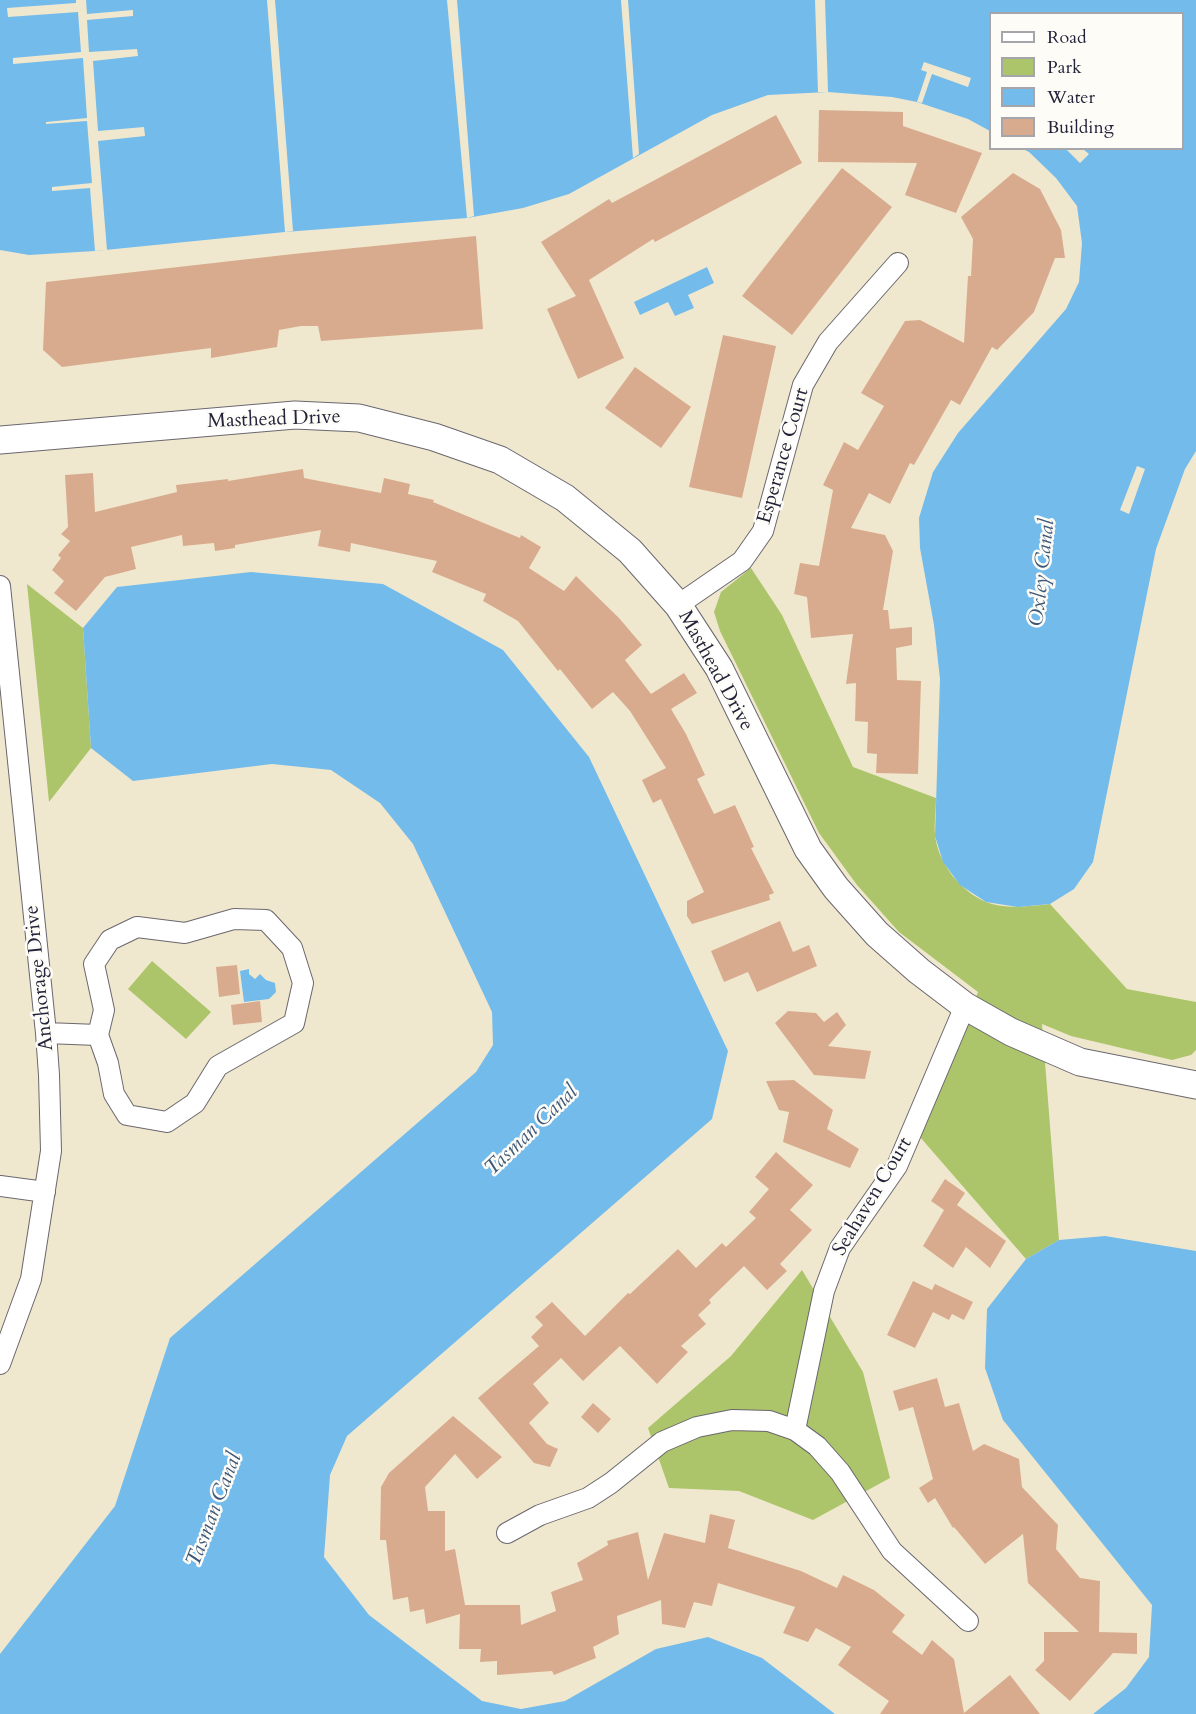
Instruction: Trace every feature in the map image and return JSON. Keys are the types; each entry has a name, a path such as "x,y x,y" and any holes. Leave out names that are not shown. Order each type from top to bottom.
{"street":[{"name":"Esperance Court","path":"678,605 742,561 763,531 803,385 828,342 898,263"},
{"name":"Masthead Drive","path":"0,440 294,415 360,418 434,437 500,460 565,498 630,551 678,605 719,669 808,849 836,888 877,934 919,971 965,1006 1011,1032 1080,1062 1196,1085"},
{"name":"Anchorage Drive","path":"0,586 46,1033 51,1151 31,1279 0,1364"},
{"path":"234,919 266,920 292,948 303,982 294,1023 218,1066 195,1103 167,1122 127,1115 114,1094 108,1063 98,1035 104,1010 94,964 110,940 136,927 185,933 234,919"},
{"name":"Seahaven Court","path":"795,1430 824,1291 840,1248 897,1166 965,1006"},
{"path":"46,1033 98,1035"},
{"path":"0,1186 45,1192"},
{"path":"507,1533 540,1515 588,1498 611,1483 662,1442 696,1427 732,1420 770,1421 795,1430 817,1446 840,1472 892,1551 968,1622"}],"green space":[{"path":"751,568 782,615 853,767 936,798 937,845 946,866 967,891 986,902 1002,906 1050,904 1127,989 1196,1002 1196,1050 1191,1055 1172,1060 1071,1036 1042,1024 1059,1240 1026,1259 920,1137 978,992 899,932 857,885 819,833 720,631 714,612 721,592"},
{"path":"27,584 83,628 91,748 49,802"},
{"path":"152,961 211,1012 186,1039 128,989"},
{"path":"802,1270 863,1372 890,1478 813,1520 739,1491 669,1488 648,1428 731,1356"}],"water":[{"name":"Oxley Canal","path":"0,0 1196,0 1196,451 1185,469 1156,549 1093,862 1074,889 1050,904 1018,907 986,902 960,885 943,862 935,836 940,679 934,625 920,548 919,518 933,472 958,433 1066,309 1079,282 1082,243 1077,206 1056,178 1025,150 1184,150 1184,12 989,12 989,130 968,119 917,102 892,97 828,92 768,95 712,115 569,194 523,208 467,218 285,232 95,251 29,255 0,250"},
{"path":"707,267 714,283 688,295 694,308 675,316 668,302 640,315 634,302"},
{"name":"Tasman Canal","path":"251,572 383,584 503,650 589,757 728,1051 712,1119 347,1436 330,1475 324,1557 369,1615 482,1701 521,1709 565,1701 656,1649 708,1637 762,1658 835,1714 0,1714 0,1654 115,1506 170,1338 476,1072 493,1045 492,1012 413,844 380,803 331,770 272,764 133,781 91,748 83,628 117,587"},
{"path":"249,969 249,974 255,979 260,974 266,980 275,983 276,992 269,999 244,1002 240,971"},
{"path":"1105,1236 1196,1251 1196,1714 1093,1714 1126,1688 1149,1657 1152,1605 1003,1420 985,1368 987,1309 1026,1259 1059,1240"}],"pier":[{"path":"76,0 86,0 87,14 133,10 133,16 87,20 89,52 137,49 138,56 93,61 98,131 144,127 145,136 98,141 107,250 95,251 90,188 52,191 52,187 92,183 87,121 46,124 46,122 87,118 83,58 13,64 13,58 81,52 78,12 8,17 7,8 76,3"},
{"path":"267,0 275,0 293,231 285,232"},
{"path":"447,0 457,0 474,216 467,218"},
{"path":"621,0 628,0 639,154 633,158"},
{"path":"815,0 825,0 828,92 818,92"},
{"path":"924,62 971,78 968,87 932,74 922,103 917,102 927,72 921,70"},
{"path":"1067,150 1084,150 1089,154 1080,163"},
{"path":"1137,466 1145,469 1129,514 1120,510"}],"building":[{"path":"819,110 903,112 903,126 982,153 956,213 905,195 917,163 818,162"},
{"path":"776,115 802,163 655,242 653,239 589,280 624,358 578,379 547,309 576,296 541,242 609,199 612,203"},
{"path":"842,168 892,207 792,335 742,296"},
{"path":"1013,173 1040,189 1061,230 1065,258 1055,258 1034,312 997,350 992,347 960,405 951,400 914,465 910,463 890,504 869,493 851,528 885,535 893,551 883,610 888,610 890,629 912,627 912,645 896,648 897,680 921,681 918,774 876,773 877,754 867,753 868,722 855,721 856,683 846,684 853,634 811,638 807,597 794,594 800,563 819,566 833,490 823,485 844,442 858,450 884,406 861,393 905,321 920,320 964,343 973,239 961,217"},
{"path":"476,236 483,329 321,341 318,326 301,326 279,330 277,347 211,358 211,348 62,367 43,350 46,282"},
{"path":"723,335 776,346 742,498 689,487"},
{"path":"635,367 691,407 661,448 605,408"},
{"path":"303,469 304,478 381,493 384,478 410,484 408,494 434,500 433,502 520,538 521,535 541,547 529,568 564,591 576,576 619,618 642,645 625,660 651,694 684,673 697,693 671,709 686,734 705,775 697,779 714,814 735,805 754,847 751,848 774,893 769,895 770,900 692,924 687,916 687,901 704,892 661,799 653,803 642,780 666,768 630,711 613,692 592,709 518,621 483,601 486,594 432,572 437,561 351,543 350,552 318,546 321,530 235,545 235,548 215,551 214,543 183,546 182,535 131,547 136,569 105,577 76,611 54,593 64,581 52,570 61,558 58,555 70,541 61,534 68,527 65,475 93,473 95,512 177,492 176,485 228,479 228,481"},
{"path":"780,921 793,952 809,945 817,966 757,992 748,972 724,982 711,951"},
{"path":"237,965 240,994 219,997 216,967"},
{"path":"260,1001 262,1022 233,1025 231,1005"},
{"path":"788,1011 816,1013 824,1022 837,1012 846,1025 828,1046 871,1051 865,1079 814,1075 775,1023"},
{"path":"794,1080 833,1110 827,1129 859,1149 850,1168 783,1142 789,1112 779,1110 766,1081"},
{"path":"776,1152 813,1185 790,1210 812,1230 780,1264 787,1271 767,1290 744,1266 709,1300 711,1303 698,1315 706,1324 681,1346 688,1352 657,1384 620,1346 583,1381 561,1358 533,1384 549,1403 529,1423 547,1444 558,1449 550,1467 534,1463 478,1398 539,1346 531,1337 543,1325 535,1317 552,1302 585,1336 628,1293 630,1294 678,1249 696,1268 722,1243 726,1247 756,1218 749,1212 769,1189 755,1177"},
{"path":"945,1179 965,1193 957,1205 1006,1241 990,1268 966,1247 953,1268 923,1246 944,1210 931,1201"},
{"path":"913,1281 932,1290 935,1284 973,1302 964,1320 952,1314 949,1320 933,1312 915,1348 887,1335"},
{"path":"937,1378 945,1407 959,1403 973,1451 984,1444 1019,1459 1022,1487 1058,1525 1056,1549 1080,1578 1100,1581 1099,1632 1137,1633 1137,1654 1113,1653 1070,1701 1035,1670 1044,1661 1044,1632 1079,1632 1028,1583 1023,1534 985,1564 953,1528 935,1498 928,1503 919,1488 933,1479 913,1407 899,1411 893,1391"},
{"path":"593,1403 611,1419 598,1433 581,1417"},
{"path":"453,1416 502,1457 477,1479 455,1454 425,1487 428,1511 445,1511 445,1551 455,1549 465,1605 520,1605 521,1625 556,1611 551,1592 583,1580 577,1563 608,1545 607,1541 638,1532 648,1580 664,1533 705,1543 710,1514 735,1520 728,1548 801,1571 837,1588 843,1575 874,1590 905,1615 892,1632 922,1655 932,1640 954,1659 964,1713 1010,1675 1040,1714 880,1714 889,1701 838,1665 851,1647 816,1628 808,1642 783,1633 795,1607 718,1583 712,1606 694,1602 685,1628 662,1624 661,1600 617,1616 619,1634 593,1647 596,1658 554,1675 552,1671 497,1675 497,1661 480,1662 481,1649 459,1649 460,1614 426,1624 424,1609 410,1612 408,1597 393,1600 386,1540 380,1540 381,1487 389,1473"}]}
